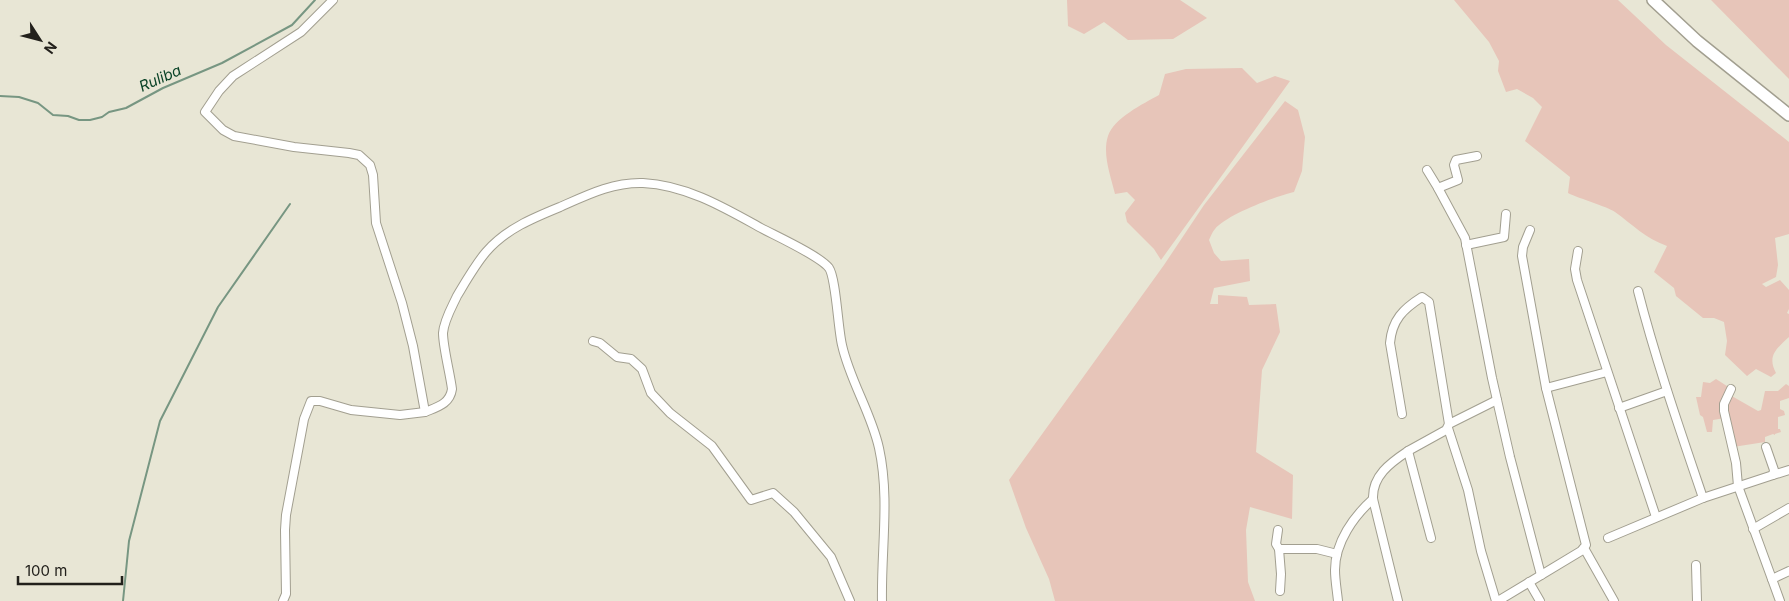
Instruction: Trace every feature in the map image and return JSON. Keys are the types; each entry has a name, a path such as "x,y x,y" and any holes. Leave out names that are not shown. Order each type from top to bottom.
{"main road":[{"path":"1653,0 1697,41 1789,116"}],"street":[{"path":"333,0 301,32 233,76 219,91 205,112 222,130 234,136 294,147 359,155 370,165 373,175 376,223 402,303 413,346 425,412"},
{"path":"1438,188 1458,180 1459,177 1454,165 1456,160 1477,156"},
{"path":"1427,170 1461,228 1466,245 1497,400 1541,575"},
{"path":"283,601 286,594 286,515 304,419 311,402 320,401 351,410 400,415 425,412 443,404 451,394 452,389 443,333 452,305 485,253 512,229 530,219 589,194 618,185 644,183 707,200 792,244 818,259 829,268 833,278 838,329 843,349 879,446 884,514 882,601"},
{"path":"1466,245 1504,237 1506,214"},
{"path":"1402,414 1390,343 1391,334 1393,325 1399,317 1412,303 1422,297 1429,302 1449,426 1468,490 1481,551 1497,601 1584,548 1586,545 1546,388 1522,256 1523,247 1530,230"},
{"path":"1578,251 1575,269 1577,280 1656,517"},
{"path":"1638,291 1648,331 1703,498"},
{"path":"593,341 600,343 616,357 631,359 642,369 651,393 670,413 712,446 751,500 773,493 794,512 831,557 850,601"},
{"path":"1546,388 1608,372"},
{"path":"1732,390 1724,404 1724,411 1736,463 1738,486 1780,601"},
{"path":"1619,408 1667,391"},
{"path":"1398,601 1373,499 1374,486 1385,468 1408,451 1497,400"},
{"path":"1766,447 1774,470 1773,475"},
{"path":"1408,451 1431,538"},
{"path":"1608,538 1703,498 1789,470"},
{"path":"1338,601 1335,569 1337,554 1352,522 1358,513 1373,499"},
{"path":"1753,529 1789,508"},
{"path":"1278,530 1276,544 1279,549 1280,591"},
{"path":"1584,548 1614,601"},
{"path":"1279,549 1317,549 1337,554"},
{"path":"1696,565 1697,601"},
{"path":"1772,579 1789,571"},
{"path":"1528,582 1540,601"}],"shaded area":[{"path":"1067,0 1180,0 1207,18 1173,39 1128,40 1104,22 1084,34 1068,26"},
{"path":"1454,0 1618,0 1666,45 1789,142 1789,234 1775,238 1778,265 1776,277 1762,284 1766,287 1780,280 1789,290 1789,309 1787,313 1789,314 1789,337 1774,353 1772,362 1776,373 1771,377 1756,369 1747,376 1725,355 1727,341 1724,322 1714,318 1703,318 1676,296 1674,288 1654,272 1667,246 1646,235 1615,212 1568,193 1570,177 1525,141 1542,107 1533,98 1517,89 1506,92 1498,71 1499,61 1489,42"},
{"path":"1711,0 1789,0 1789,79"},
{"path":"1242,68 1257,83 1275,76 1290,81 1161,260 1154,249 1127,222 1125,213 1135,200 1127,192 1115,194 1109,173 1106,150 1108,136 1111,129 1123,117 1159,95 1165,74 1186,69"},
{"path":"1285,101 1298,110 1305,137 1302,171 1294,192 1264,202 1229,218 1215,229 1209,240 1214,253 1221,261 1249,259 1250,281 1214,288 1210,304 1218,304 1218,295 1247,297 1249,305 1276,304 1280,332 1262,370 1256,452 1293,475 1292,519 1250,507 1246,530 1248,582 1255,601 1055,601 1049,579 1026,528 1009,480 1164,265 1204,205"},
{"path":"1716,379 1730,388 1725,418 1713,420 1712,432 1707,432 1703,417 1700,415 1696,397 1701,397 1703,382 1710,383"},
{"path":"1786,384 1789,386 1789,398 1780,401 1780,409 1784,411 1785,415 1778,417 1778,429 1781,432 1765,437 1765,442 1733,447 1725,411 1730,395 1758,411 1761,410 1765,391 1778,391"}],"waterway":[{"name":"Ruliba","path":"0,96 19,97 38,103 53,115 68,116 79,120 102,117 109,112 126,108 163,88 222,63 292,25 315,0"},
{"path":"123,601 129,541 160,421 218,307 290,204"}]}
